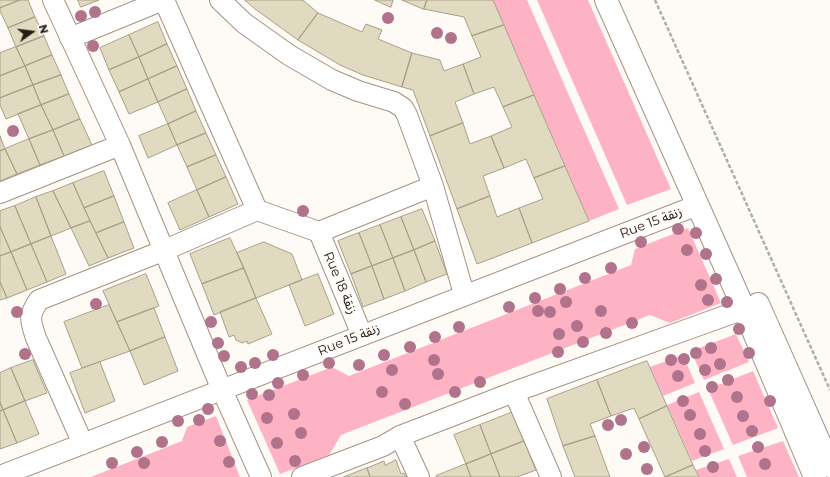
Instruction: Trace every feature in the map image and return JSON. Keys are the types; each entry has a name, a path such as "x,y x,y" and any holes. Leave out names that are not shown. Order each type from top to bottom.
{"main road":[{"path":"606,0 744,309 815,477"},
{"path":"622,0 830,466"}],"street":[{"path":"53,0 120,145 222,390 261,477"},
{"path":"70,38 164,0 257,210"},
{"path":"220,0 244,22 289,55 332,80 358,91 394,102 403,108 434,186 464,294"},
{"path":"0,193 120,145"},
{"path":"83,444 36,338 31,323 32,310 39,300 165,250 257,210 319,232 434,186"},
{"name":"Rue 15 زنقة","path":"0,476 464,294 698,205"},
{"name":"Rue 18 زنقة","path":"319,232 362,335"},
{"path":"302,477 383,446 400,436 514,392 744,309"},
{"path":"514,392 551,477"},
{"path":"400,436 419,477"}],"path":[{"path":"655,0 830,390"}],"shaded area":[{"path":"493,0 527,0 619,209 589,221"},
{"path":"537,0 588,0 671,189 627,205"},
{"path":"688,228 721,303 670,323 650,315 341,435 329,455 280,474 247,400 332,367 349,376 631,265 635,249"},
{"path":"736,334 749,362 704,380 691,351"},
{"path":"683,355 695,383 663,396 650,367"},
{"path":"753,371 778,428 733,445 708,389"},
{"path":"699,392 724,449 692,461 667,405"},
{"path":"216,416 240,477 91,477 182,441 187,427"},
{"path":"783,441 799,477 747,477 738,456"},
{"path":"729,459 737,477 699,477 696,470"}],"building":[{"path":"0,0 20,0 0,8"},
{"path":"20,0 28,0 35,17 8,28 0,8"},
{"path":"78,0 99,0 81,7"},
{"path":"245,0 303,0 318,13 298,40"},
{"path":"375,0 393,0 391,7"},
{"path":"402,0 427,0 424,9"},
{"path":"427,0 493,0 504,25 472,36 464,17 424,9"},
{"path":"318,13 362,32 366,24 382,30 378,39 412,53 402,87 363,75 340,65 298,40"},
{"path":"35,17 44,36 16,47 8,28"},
{"path":"158,22 167,44 139,57 129,35"},
{"path":"504,25 534,95 503,107 494,87 474,94 463,64 481,57 472,36"},
{"path":"129,35 139,57 109,70 100,48"},
{"path":"44,36 52,55 25,66 16,47"},
{"path":"167,44 177,66 148,79 139,57"},
{"path":"16,47 25,66 0,76 0,53"},
{"path":"412,53 440,60 444,71 463,64 474,94 455,102 463,123 430,136 413,90 402,87"},
{"path":"52,55 61,75 33,85 25,66"},
{"path":"139,57 148,79 119,92 109,70"},
{"path":"25,66 33,85 0,98 0,76"},
{"path":"177,66 187,89 158,102 148,79"},
{"path":"61,75 69,94 41,105 33,85"},
{"path":"148,79 158,102 129,114 119,92"},
{"path":"33,85 41,105 6,119 0,105 0,98"},
{"path":"187,89 196,111 168,124 158,102"},
{"path":"69,94 80,119 53,130 41,105"},
{"path":"534,95 565,166 534,178 526,159 504,168 491,136 512,127 503,107"},
{"path":"41,105 53,130 29,139 18,114"},
{"path":"196,111 206,133 177,145 168,124"},
{"path":"80,119 92,145 64,156 53,130"},
{"path":"463,123 470,144 491,136 504,168 483,176 490,196 457,209 430,136"},
{"path":"168,124 177,145 148,158 139,136"},
{"path":"53,130 64,156 40,165 29,139"},
{"path":"206,133 216,155 187,167 177,145"},
{"path":"0,136 5,149 0,151"},
{"path":"29,139 40,165 17,174 5,149"},
{"path":"5,149 17,174 0,181 0,151"},
{"path":"216,155 226,177 197,190 187,167"},
{"path":"565,166 589,221 532,243 519,208 543,199 534,178"},
{"path":"104,171 114,196 84,208 73,183"},
{"path":"226,177 238,204 209,217 197,190"},
{"path":"73,183 90,221 71,228 53,191"},
{"path":"197,190 209,217 180,230 168,203"},
{"path":"53,191 71,228 51,236 36,197"},
{"path":"114,196 124,222 96,233 84,208"},
{"path":"490,196 497,217 519,208 532,243 477,264 457,209"},
{"path":"36,197 51,236 31,244 15,206"},
{"path":"15,206 31,244 11,252 0,227 0,211"},
{"path":"422,209 435,241 414,250 401,217"},
{"path":"401,217 414,250 393,258 380,225"},
{"path":"90,221 108,258 89,266 71,228"},
{"path":"124,222 134,248 108,258 96,233"},
{"path":"380,225 393,258 372,266 359,233"},
{"path":"0,227 11,252 0,256"},
{"path":"359,233 372,266 351,274 338,241"},
{"path":"51,236 66,274 47,282 31,244"},
{"path":"230,238 244,268 202,284 190,254"},
{"path":"435,241 447,274 426,282 414,250"},
{"path":"264,242 292,254 302,280 256,298 237,253"},
{"path":"31,244 47,282 27,290 11,252"},
{"path":"414,250 426,282 405,291 393,258"},
{"path":"11,252 27,290 7,298 0,282 0,256"},
{"path":"393,258 405,291 384,299 372,266"},
{"path":"372,266 384,299 363,307 351,274"},
{"path":"244,268 256,298 214,315 202,284"},
{"path":"146,274 159,306 117,322 103,291"},
{"path":"318,274 334,314 305,326 289,285"},
{"path":"0,282 7,298 0,300"},
{"path":"256,298 272,334 248,344 247,341 242,343 236,340 234,335 229,337 220,312"},
{"path":"109,305 130,351 82,368 64,322"},
{"path":"154,308 165,337 130,351 117,322"},
{"path":"165,337 178,371 144,385 130,351"},
{"path":"33,360 47,393 25,401 11,368"},
{"path":"647,361 667,406 639,419 634,408 611,416 597,380"},
{"path":"100,362 115,401 85,413 70,373"},
{"path":"11,368 25,401 3,410 0,402 0,373"},
{"path":"597,380 611,416 590,424 595,436 563,446 547,399"},
{"path":"25,401 39,434 17,443 3,410"},
{"path":"0,402 3,410 0,411"},
{"path":"667,406 693,465 665,477 639,419"},
{"path":"3,410 17,443 0,449 0,411"},
{"path":"513,412 524,441 491,454 480,425"},
{"path":"480,425 491,454 466,464 454,435"},
{"path":"595,436 610,477 575,477 563,446"},
{"path":"524,441 536,470 517,477 500,477 491,454"},
{"path":"491,454 500,477 471,477 466,464"},
{"path":"396,460 401,474 404,473 406,477 370,477 367,468 384,461 385,465"},
{"path":"466,464 471,477 436,476"},
{"path":"693,465 699,477 665,477"},
{"path":"367,468 370,477 344,477"}]}
